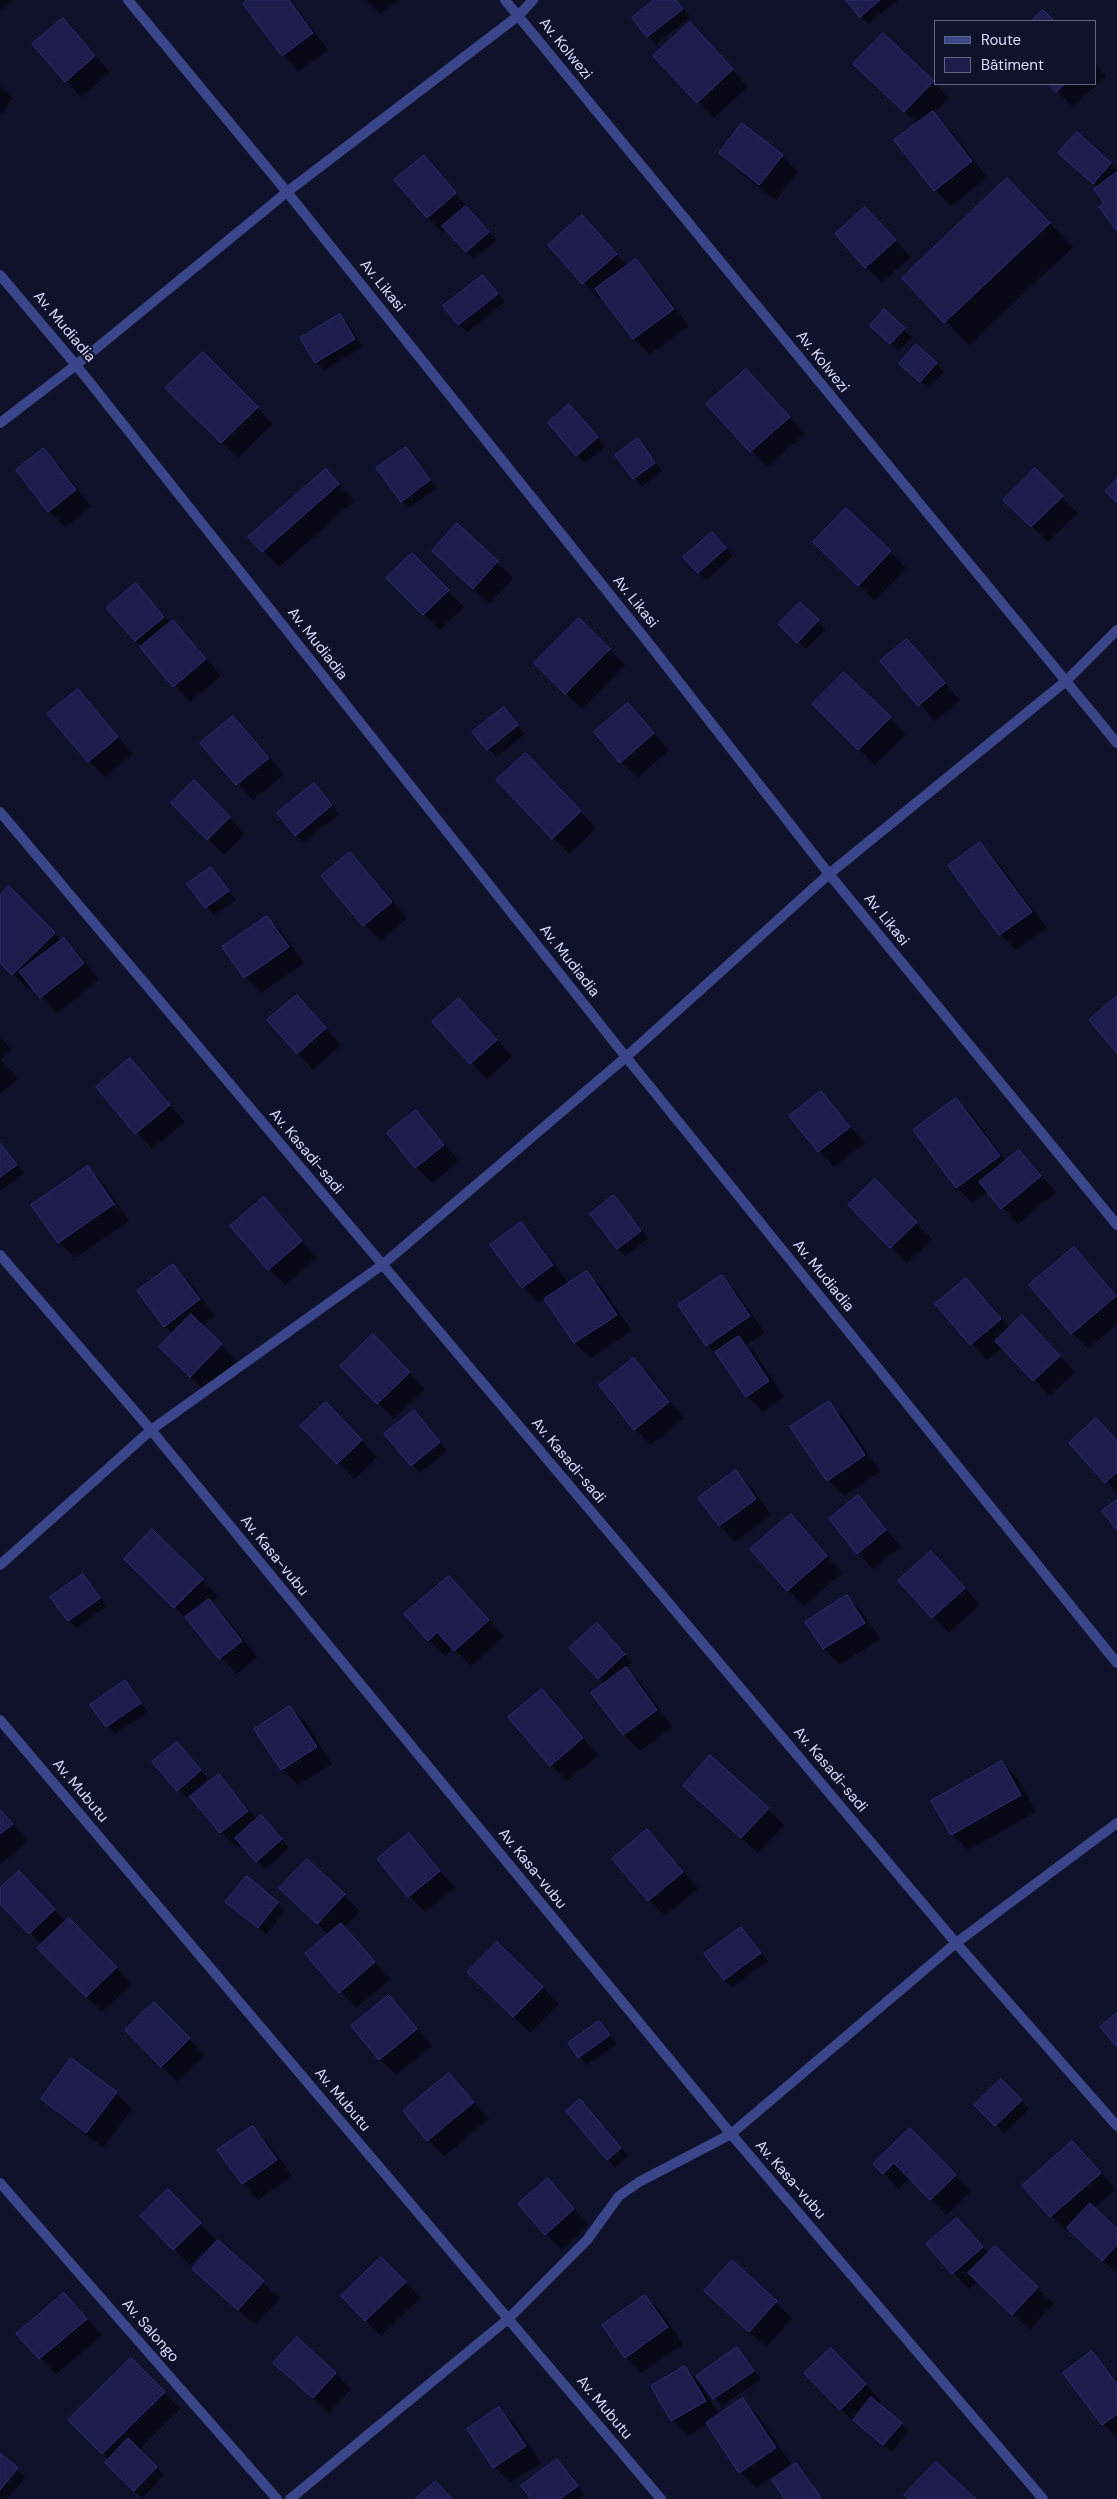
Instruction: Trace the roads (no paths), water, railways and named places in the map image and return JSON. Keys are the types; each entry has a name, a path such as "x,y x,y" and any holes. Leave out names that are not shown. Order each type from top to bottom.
{"street":[{"name":"Av. Likasi","path":"128,0 287,192 648,641 829,874 1117,1224"},
{"name":"Av. Kolwezi","path":"505,0 1117,743"},
{"path":"0,422 76,366 287,192 518,16 533,0"},
{"name":"Av. Mudiadia","path":"0,275 76,366 626,1057 1117,1663"},
{"path":"0,1565 151,1430 382,1265 626,1057 829,874 1066,681 1117,630"},
{"name":"Av. Kasadi-sadi","path":"0,812 956,1943 1117,2126"},
{"name":"Av. Kasa-vubu","path":"0,1255 151,1430 731,2134 1043,2499"},
{"name":"Av. Mubutu","path":"0,1720 661,2499"},
{"path":"290,2499 508,2319 587,2240 619,2196 639,2182 731,2134 956,1943 1117,1822"},
{"name":"Av. Salongo","path":"0,2183 277,2499"}]}
